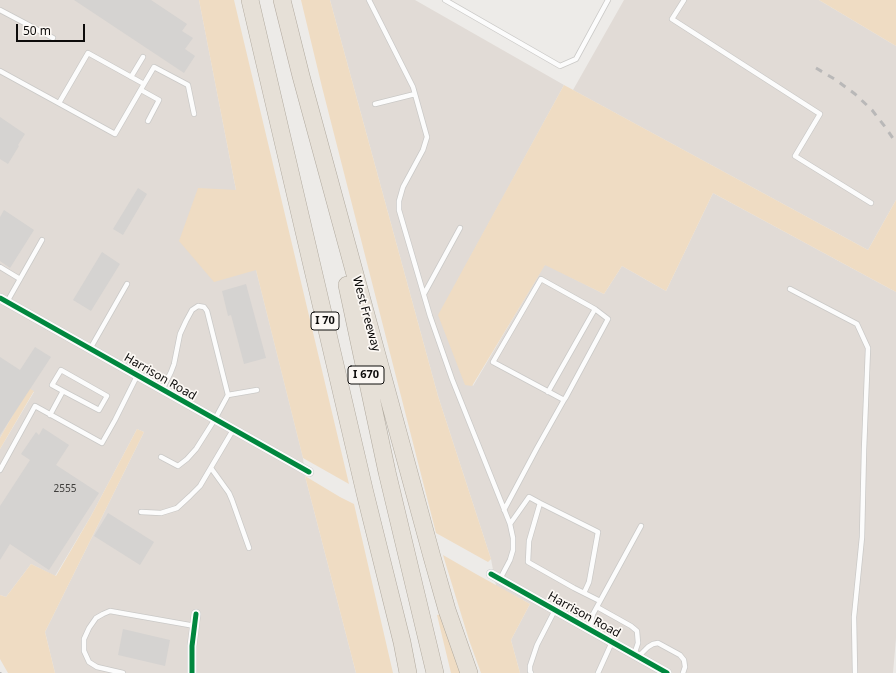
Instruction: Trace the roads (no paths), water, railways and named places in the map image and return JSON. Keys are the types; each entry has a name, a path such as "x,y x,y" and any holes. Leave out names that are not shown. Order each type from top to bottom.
{"highway":[{"name":"I 70","path":"250,0 365,493 402,642 408,673"},
{"name":"West Freeway","path":"282,0 301,76 432,557 447,610 469,673"},
{"name":"I 670","path":"301,76 389,479 435,673"},
{"path":"402,642 411,673"}],"street":[{"name":"Harrison Road","path":"3,300 309,472"},
{"name":"Harrison Road","path":"491,574 667,673"},
{"path":"192,673 192,646 196,614"}],"lane":[{"path":"369,0 413,87 427,137 423,150 403,188 399,201 399,210 430,316 452,379 510,524 514,538 510,560 500,579"},
{"path":"445,0 560,66 576,59 608,0"},
{"path":"684,0 672,19 820,114 795,156 871,203"},
{"path":"0,10 53,38"},
{"path":"59,103 88,53 144,84"},
{"path":"131,77 143,57"},
{"path":"0,71 115,134 154,67 188,85 194,114"},
{"path":"140,90 159,100 148,121"},
{"path":"375,104 415,94"},
{"path":"424,294 460,228"},
{"path":"3,300 20,279 42,240"},
{"path":"0,267 20,279"},
{"path":"504,510 537,448 564,400 608,319 595,309 541,279 493,362 564,400"},
{"path":"90,349 127,284"},
{"path":"790,289 857,324 868,348 862,537 854,617 855,673"},
{"path":"161,457 178,466 196,449 228,395 207,311 204,307 198,306 192,310 186,321 180,334 174,364 162,390"},
{"path":"548,392 595,309"},
{"path":"61,370 107,396 99,410 63,391 52,385 61,370"},
{"path":"0,470 35,406 102,443 137,376"},
{"path":"228,395 257,390"},
{"path":"50,414 63,391"},
{"path":"141,512 161,513 177,508 200,486 233,430"},
{"path":"211,468 229,493 248,548"},
{"path":"510,524 530,497 598,532 589,582 584,593"},
{"path":"540,503 529,542 528,562 600,601"},
{"path":"589,629 596,607 641,526"},
{"path":"596,607 637,630 638,643 636,656"},
{"path":"531,673 530,666 537,645 555,610"},
{"path":"123,673 97,667 89,662 84,651 84,639 96,618 110,611 195,626"},
{"path":"598,673 612,642"},
{"path":"636,656 653,644 658,643 680,655 684,660 685,667 683,673"}],"railway":[{"path":"816,68 855,94 872,110 896,143"}]}
